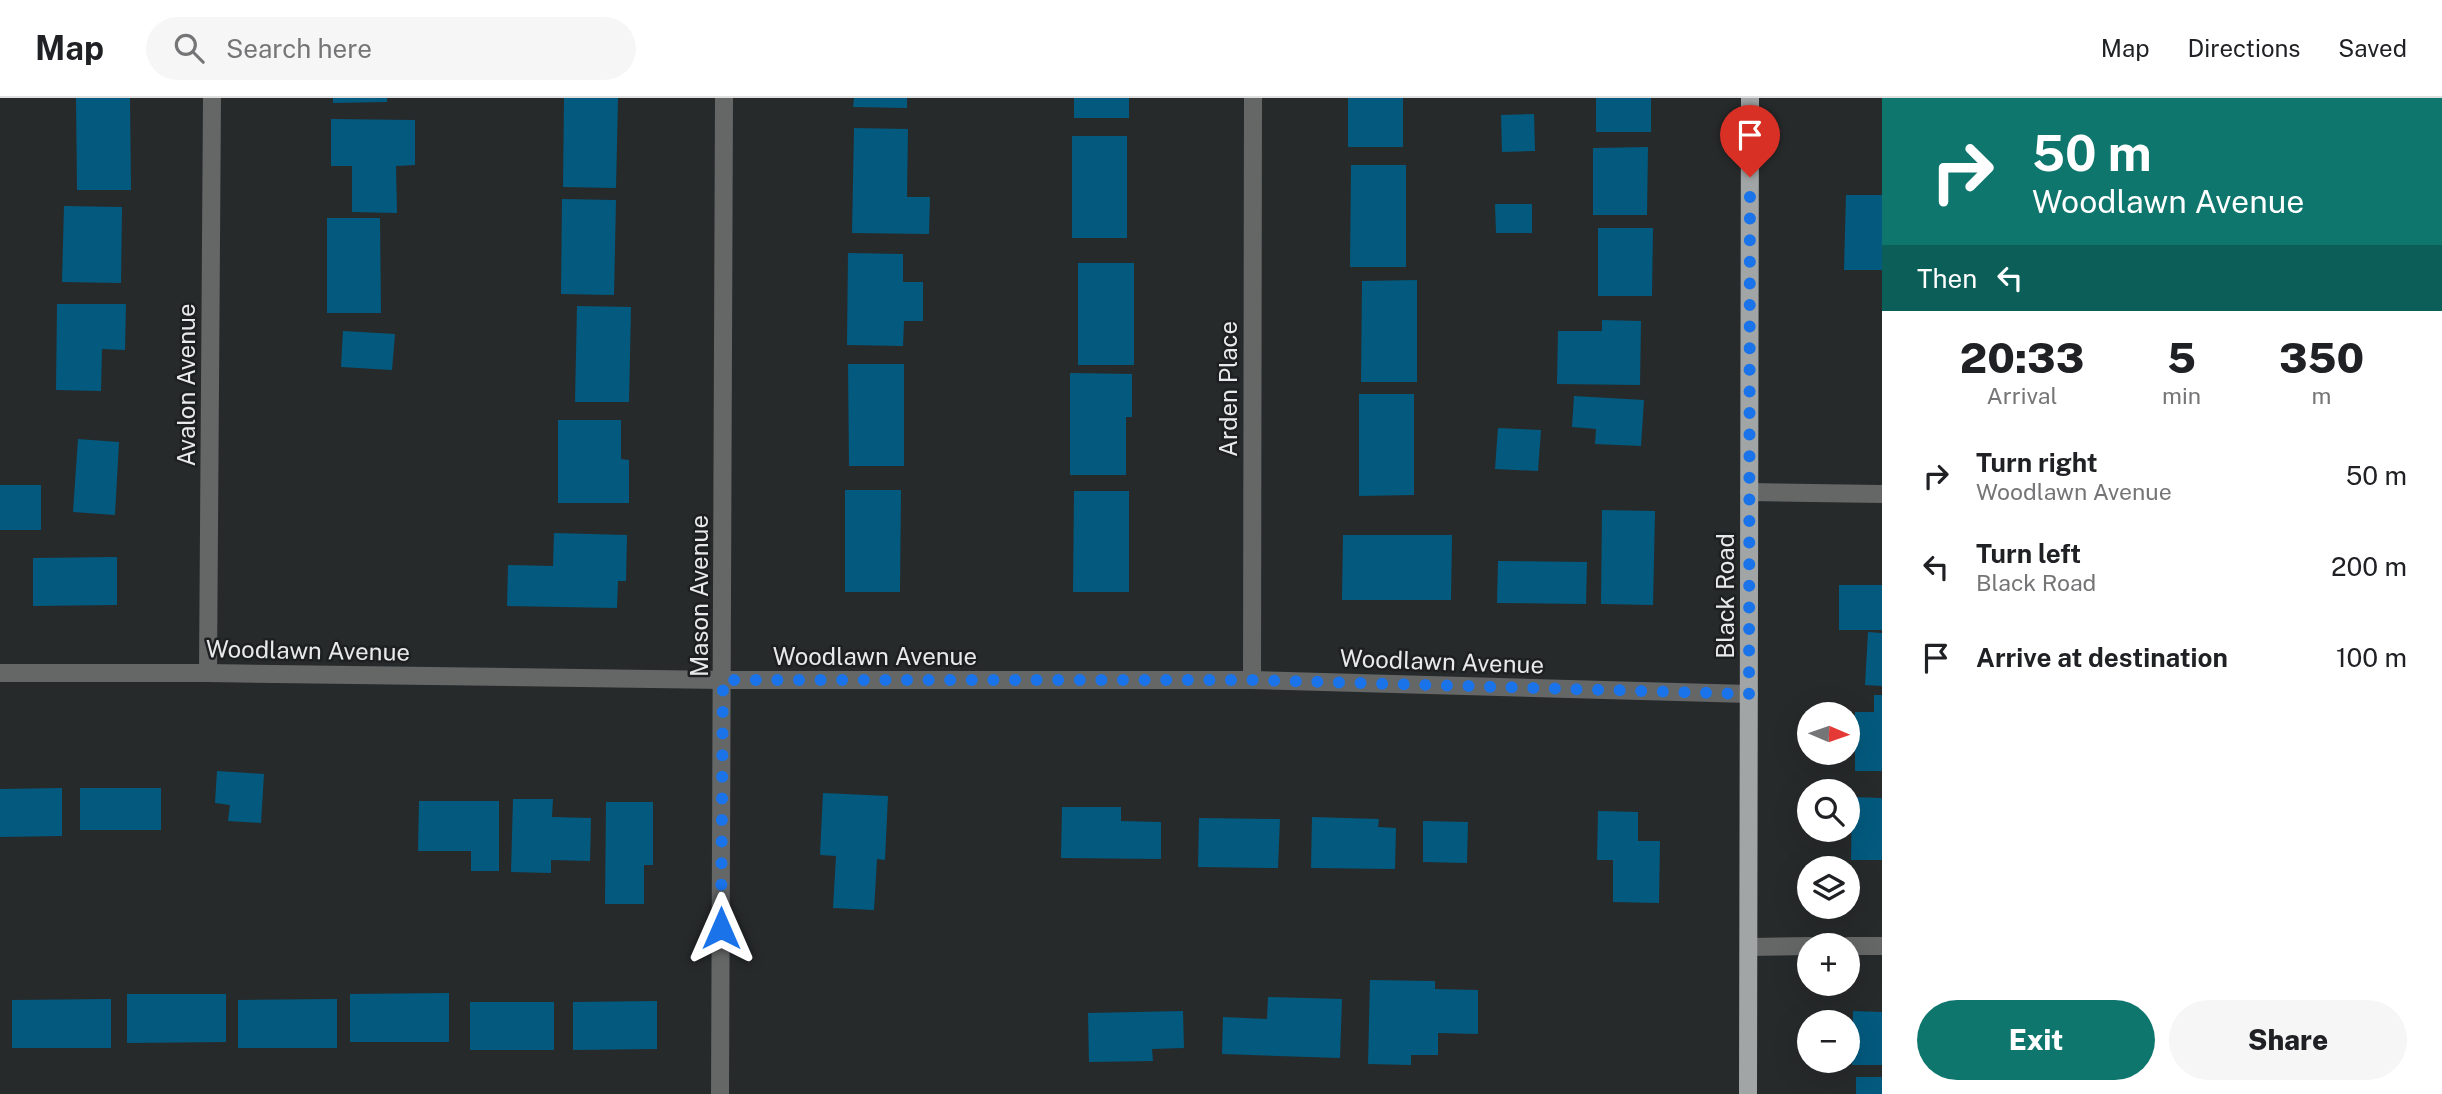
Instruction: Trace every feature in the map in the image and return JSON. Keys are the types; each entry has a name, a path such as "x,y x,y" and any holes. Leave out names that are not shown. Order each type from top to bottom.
{"main road":[{"name":"Black Road","path":"1748,1094 1750,98"}],"street":[{"name":"Avalon Avenue","path":"208,673 212,98"},
{"name":"Mason Avenue","path":"720,1094 724,98"},
{"name":"Arden Place","path":"1252,680 1253,98"},
{"path":"1749,492 1882,494"},
{"name":"Woodlawn Avenue","path":"0,673 723,680 1252,680 1749,694"},
{"path":"1748,947 1797,946"},
{"path":"1860,946 1882,946"}],"building":[{"path":"76,98 130,98 131,190 77,190"},
{"path":"333,98 387,98 387,102 333,103"},
{"path":"564,98 618,98 616,188 563,187"},
{"path":"854,98 907,98 907,108 853,107"},
{"path":"1074,98 1129,98 1129,118 1074,118"},
{"path":"1348,98 1403,98 1403,147 1348,147"},
{"path":"1596,98 1651,98 1651,132 1596,132"},
{"path":"1534,114 1535,151 1502,152 1501,115"},
{"path":"331,119 415,120 415,165 396,166 397,213 352,212 352,166 331,166"},
{"path":"854,128 908,129 907,197 930,197 929,234 852,233"},
{"path":"1072,136 1127,136 1127,238 1072,238"},
{"path":"1648,147 1647,215 1593,215 1593,148"},
{"path":"1351,165 1406,165 1406,267 1350,267"},
{"path":"1846,195 1882,195 1882,270 1844,270"},
{"path":"562,199 616,200 614,295 561,294"},
{"path":"1495,204 1532,204 1532,233 1496,233"},
{"path":"64,206 122,207 121,283 62,282"},
{"path":"327,218 380,218 381,313 327,313"},
{"path":"1598,228 1653,228 1652,296 1598,296"},
{"path":"848,253 903,254 903,282 923,282 923,321 904,321 903,346 847,345"},
{"path":"1078,263 1134,263 1134,365 1078,365"},
{"path":"1417,280 1417,382 1361,382 1362,281"},
{"path":"57,304 126,304 125,350 102,349 101,391 56,390"},
{"path":"577,306 631,307 629,402 575,402"},
{"path":"1602,320 1641,321 1640,385 1557,384 1558,331 1602,331"},
{"path":"343,331 395,334 392,370 341,367"},
{"path":"848,364 904,364 904,466 849,466"},
{"path":"1070,373 1132,374 1132,417 1126,417 1126,475 1070,475"},
{"path":"1359,394 1414,394 1414,495 1359,496"},
{"path":"1574,396 1644,400 1641,446 1595,444 1596,429 1572,427"},
{"path":"558,420 621,420 621,459 629,460 629,503 558,503"},
{"path":"1498,428 1541,430 1538,471 1495,469"},
{"path":"78,439 119,442 115,515 73,512"},
{"path":"0,485 41,485 41,530 0,530"},
{"path":"845,490 901,490 900,592 845,592"},
{"path":"1074,491 1129,491 1129,592 1073,592"},
{"path":"1602,510 1655,511 1653,605 1601,604"},
{"path":"554,533 627,535 626,581 618,581 617,608 507,606 508,565 553,566"},
{"path":"1343,535 1452,535 1451,600 1342,600"},
{"path":"117,557 117,605 33,606 33,558"},
{"path":"1498,561 1587,562 1586,604 1497,603"},
{"path":"1839,585 1882,585 1882,630 1839,630"},
{"path":"1868,632 1882,633 1882,686 1865,685"},
{"path":"1874,695 1882,695 1882,771 1855,771 1855,765 1860,765 1860,712 1874,712"},
{"path":"217,771 264,774 261,823 228,821 230,805 215,803"},
{"path":"62,788 62,836 0,837 0,789"},
{"path":"80,788 161,788 161,830 80,830"},
{"path":"823,793 888,796 885,860 877,859 874,910 833,908 836,856 820,855"},
{"path":"1860,797 1882,798 1882,860 1860,860 1860,856 1851,856 1851,842 1860,842"},
{"path":"513,799 553,799 552,817 591,818 590,861 551,860 551,873 511,872"},
{"path":"419,801 499,801 499,871 471,871 471,851 418,851"},
{"path":"606,802 653,802 653,865 644,865 644,904 605,904"},
{"path":"1062,807 1121,807 1121,821 1161,822 1161,859 1061,858"},
{"path":"1598,811 1638,812 1638,841 1660,841 1659,903 1613,902 1613,860 1597,860"},
{"path":"1312,817 1379,819 1378,827 1396,828 1395,869 1311,868"},
{"path":"1199,818 1280,819 1278,868 1198,867"},
{"path":"1423,821 1468,822 1467,863 1423,862"},
{"path":"1370,980 1435,981 1435,989 1478,990 1478,1034 1438,1033 1438,1055 1411,1055 1411,1065 1368,1064"},
{"path":"449,993 449,1042 350,1042 350,994"},
{"path":"127,994 226,994 226,1042 127,1043"},
{"path":"1268,997 1342,999 1340,1058 1222,1054 1223,1017 1267,1019"},
{"path":"111,999 111,1048 12,1048 12,1000"},
{"path":"337,999 337,1048 238,1048 238,1000"},
{"path":"657,1001 657,1049 573,1050 573,1002"},
{"path":"470,1002 554,1002 554,1050 470,1050"},
{"path":"1183,1011 1184,1048 1152,1049 1153,1061 1089,1062 1088,1013"},
{"path":"1860,1011 1882,1012 1882,1065 1860,1065"},
{"path":"1856,1077 1882,1077 1882,1094 1856,1094"}],"route":[{"path":"721,928 723,680 1252,680 1749,694 1750,177"}]}
